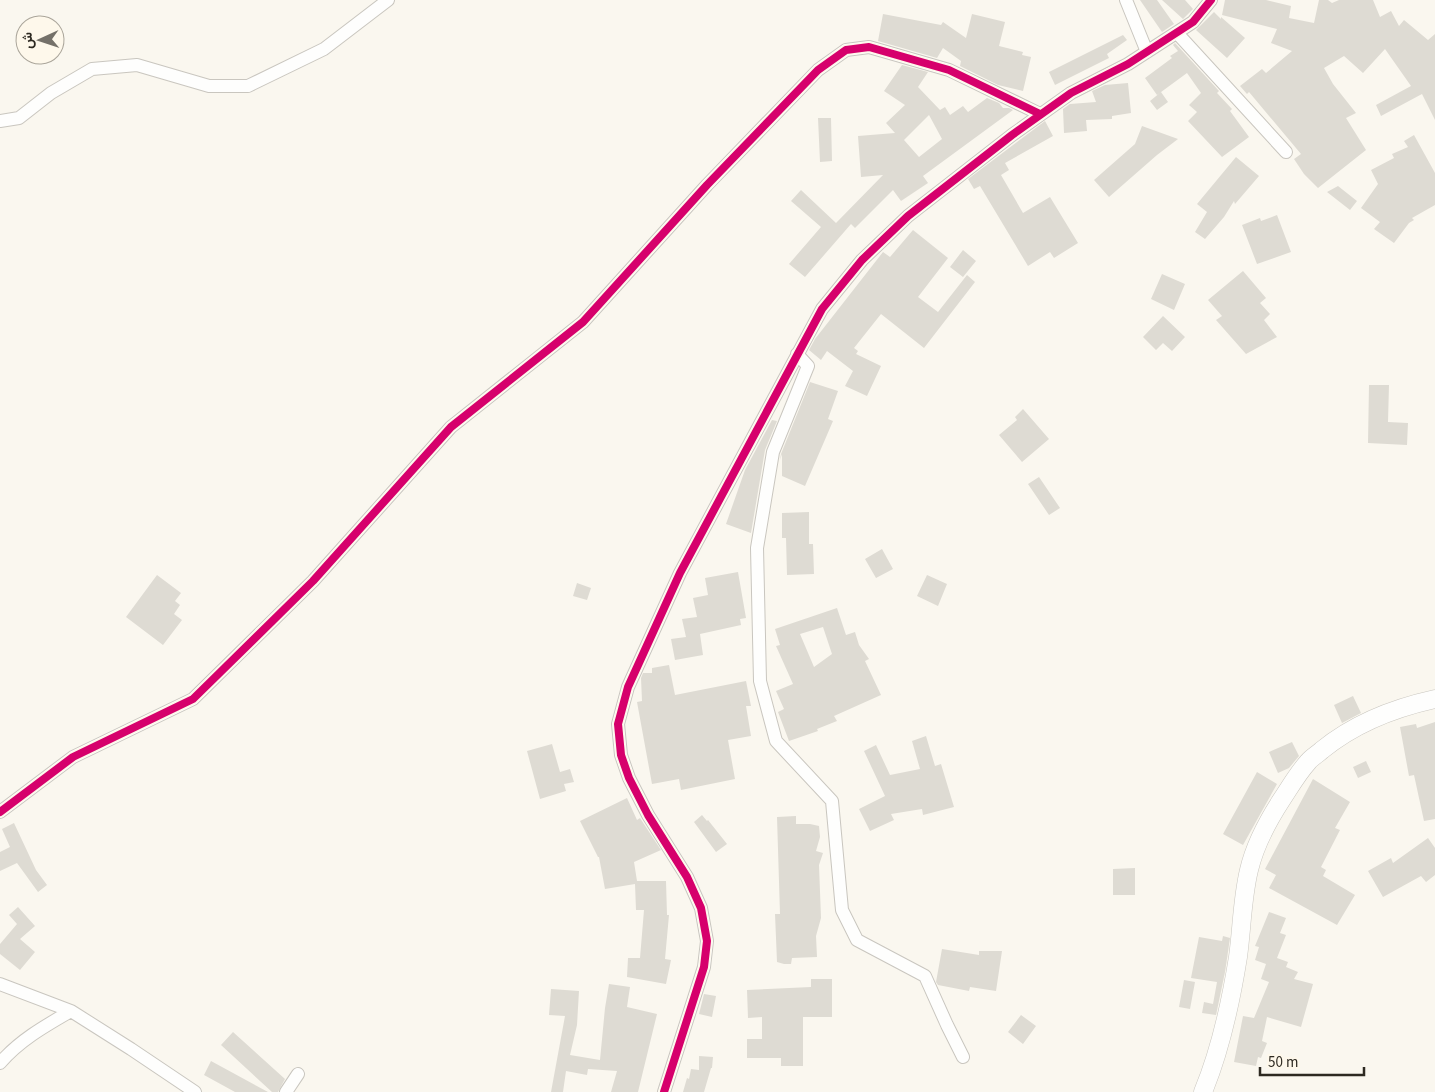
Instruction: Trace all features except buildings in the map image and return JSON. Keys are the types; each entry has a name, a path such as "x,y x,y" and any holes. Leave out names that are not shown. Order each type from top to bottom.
{"main road":[{"path":"1203,1092 1217,1050 1238,956 1242,905 1248,872 1255,846 1269,819 1308,761 1337,738 1361,724 1395,710 1433,701"}],"street":[{"path":"0,121 19,118 51,93 92,70 137,65 209,86 248,86 324,49 388,0"},
{"path":"1126,0 1147,52"},
{"path":"664,1092 704,967 707,941 701,908 687,877 648,816 629,778 621,754 618,724 628,687 680,573 822,309 862,260 908,216 1040,114 1071,93 1128,64 1177,33 1193,22 1211,0"},
{"path":"1177,33 1286,152"},
{"path":"0,812 73,757 194,699 313,581 452,427 583,322 714,178 818,70 846,50 869,47 949,70 1040,114"},
{"path":"797,354 808,366 773,452 756,548 760,681 776,741 832,801 842,910 857,940 925,976 963,1057"},
{"path":"0,984 71,1011 195,1092"},
{"path":"0,1063 13,1048 71,1011"},
{"path":"286,1092 298,1074"}],"cycle path":[{"path":"664,1092 704,967 707,941 701,908 687,877 648,815 629,778 621,755 618,724 628,687 680,573 822,309 862,260 908,216 1012,135 1071,93 1128,64 1193,22 1211,0"},
{"path":"0,812 73,757 193,699 313,581 451,427 583,322 707,185 818,70 846,50 869,47 949,70 1040,114"}]}
